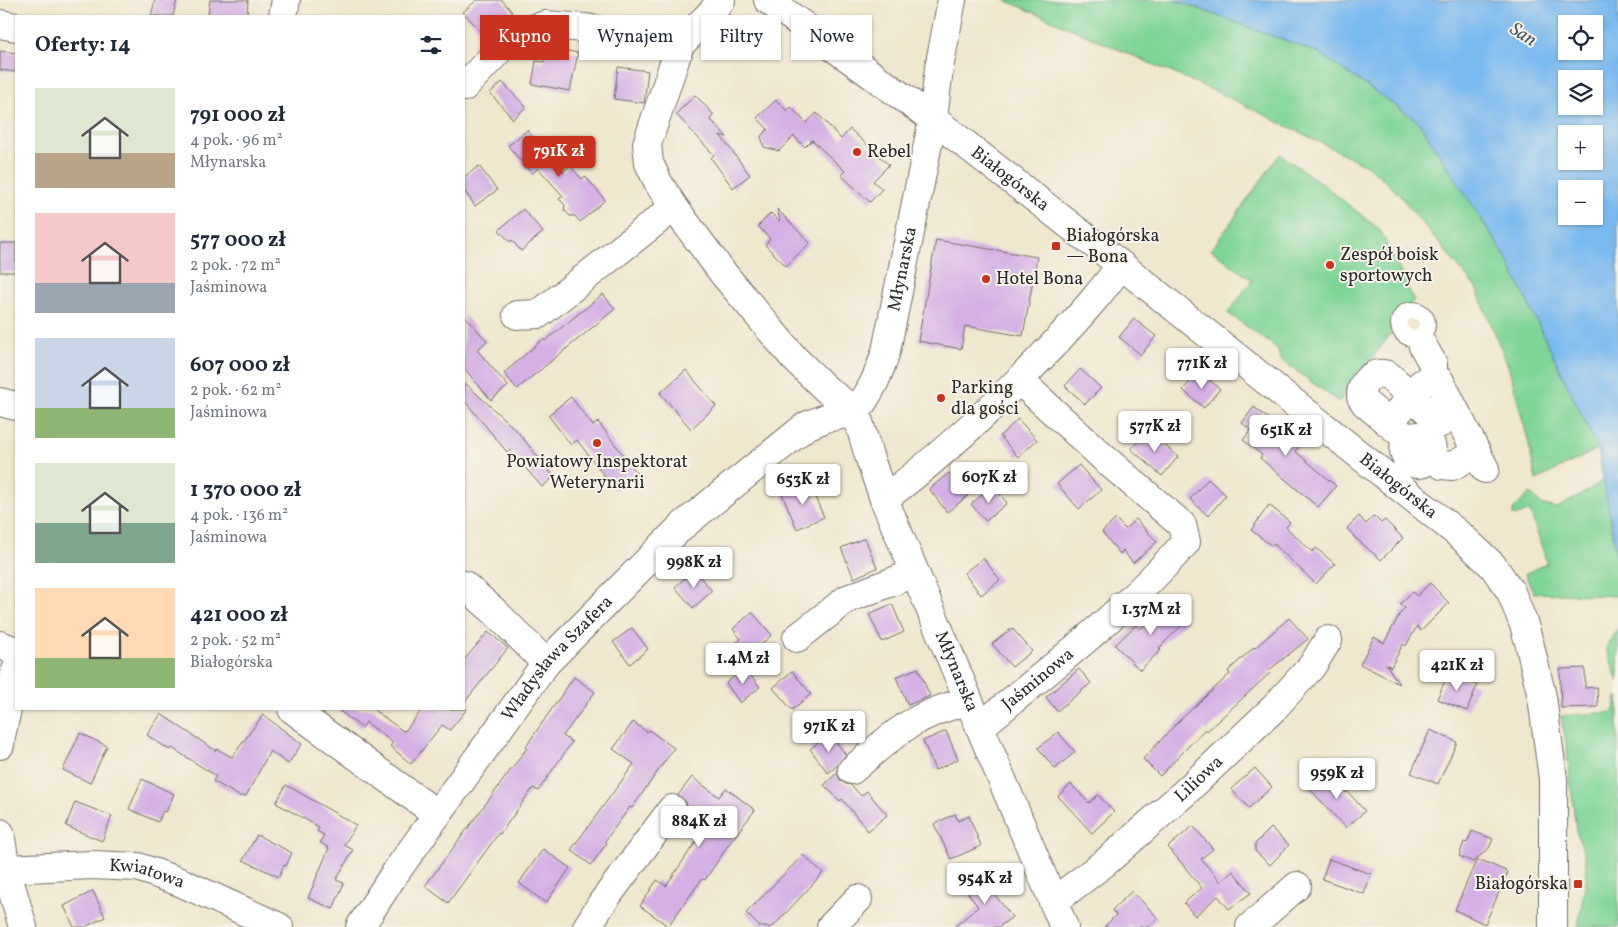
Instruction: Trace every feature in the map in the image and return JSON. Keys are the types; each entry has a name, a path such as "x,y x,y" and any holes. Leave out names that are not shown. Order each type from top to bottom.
{"street":[{"path":"283,15 286,0"},
{"path":"691,34 721,0"},
{"name":"Białogórska","path":"768,0 933,119 1121,265 1461,536 1493,566 1511,592 1524,625 1542,697 1553,779 1553,927"},
{"name":"Młynarska","path":"952,0 939,68 933,119 886,351 872,389 856,412 884,499 1064,927"},
{"path":"0,24 15,27"},
{"path":"465,86 500,50 523,32 545,25 579,27"},
{"path":"675,60 647,144 649,163 659,184 722,272 794,358 827,390 856,412"},
{"path":"517,315 540,314 674,207"},
{"path":"884,499 911,479 1020,381 1105,286 1121,265"},
{"path":"1419,336 1433,364 1433,378"},
{"path":"1425,432 1365,403 1361,397 1362,387 1371,376 1386,374 1411,396 1425,432 1442,465 1452,466 1481,461 1425,432"},
{"path":"1411,396 1423,382 1433,378 1440,381 1443,385 1425,432"},
{"name":"Jaśminowa","path":"980,727 1104,625 1186,542 1182,525 1105,459 1020,381"},
{"path":"1411,396 1425,432"},
{"path":"0,402 15,406"},
{"name":"Władysława Szafera","path":"360,927 393,876 546,664 689,521 806,426 826,418 856,412"},
{"path":"797,638 847,599 915,573"},
{"path":"465,586 495,612 546,664"},
{"name":"Liliowa","path":"1053,902 1107,861 1182,795 1273,709 1312,666 1328,640"},
{"path":"0,645 15,651"},
{"path":"0,745 0,736 15,674"},
{"path":"852,770 911,723 939,710 968,701"},
{"path":"293,710 437,814"},
{"path":"587,927 602,903 672,809"},
{"path":"2,851 23,927"},
{"name":"Kwiatowa","path":"2,851 92,865 138,867 180,882 279,927"},
{"path":"1250,927 1297,886"},
{"path":"831,927 858,898"}],"green space":[{"path":"1005,0 1175,0 1319,53 1418,121 1507,259 1598,449 1536,480 1528,440 1509,368 1476,288 1395,190 1368,166 1228,97"},
{"name":"Zespół boisk sportowych","path":"1280,154 1321,183 1380,230 1414,300 1400,316 1398,324 1339,402 1280,359 1278,349 1228,313 1252,280 1211,250"},
{"path":"1604,480 1617,557 1618,596 1534,593 1525,574 1547,563 1530,511 1513,516 1513,510 1530,493 1541,504 1556,508"},
{"path":"1618,629 1618,681 1606,648"},
{"path":"1618,696 1618,927 1578,927 1587,875 1585,855 1576,831 1566,741 1561,716 1613,712"}],"water":[{"name":"San","path":"1175,0 1618,0 1618,570 1598,449 1507,259 1418,121 1319,53"}],"building":[{"path":"155,0 177,0 173,15 151,15"},
{"path":"210,0 248,0 247,15 208,15"},
{"path":"477,0 502,0 512,12 509,15 480,15 480,31 463,12"},
{"path":"0,51 15,53 15,72 0,70"},
{"path":"569,51 578,53 570,91 532,84 536,61 544,62 544,60 569,60"},
{"path":"618,67 648,71 644,103 614,99"},
{"path":"502,82 526,107 513,119 490,93"},
{"path":"695,95 714,115 710,119 727,137 720,135 750,175 733,188 711,158 714,155 676,114"},
{"path":"776,100 787,111 791,107 806,123 817,113 841,139 850,129 889,165 873,181 882,189 870,202 841,175 845,171 812,140 805,147 794,136 779,151 764,147 761,136 768,129 757,118"},
{"path":"527,130 563,172 570,166 582,179 585,176 605,200 580,222 575,216 570,216 564,210 565,205 559,199 563,196 538,168 532,174 508,146"},
{"path":"479,166 497,190 475,206 465,191 465,176"},
{"path":"523,209 543,232 521,251 512,240 510,242 499,230"},
{"path":"777,209 810,243 786,266 765,245 770,239 758,226 771,213 779,221"},
{"path":"936,240 1037,257 1023,336 965,326 961,349 918,341"},
{"path":"0,243 15,243 15,272 0,272"},
{"path":"603,294 615,309 517,389 504,373 543,339 545,341"},
{"path":"465,316 487,341 477,350 508,386 491,400 465,369"},
{"path":"1134,319 1156,336 1141,355 1119,337"},
{"path":"1080,369 1101,388 1085,404 1065,386"},
{"path":"686,370 716,406 691,429 660,393"},
{"path":"1199,371 1220,389 1204,408 1183,390"},
{"path":"465,383 517,431 554,477 542,487 510,450 507,452 465,401"},
{"name":"Powiatowy Inspektorat Weterynarii","path":"571,397 593,426 598,422 637,473 615,490 577,440 571,445 548,415"},
{"path":"1254,407 1283,431 1299,431 1308,437 1295,451 1336,486 1318,507 1260,458 1262,455 1243,440 1251,430 1242,423"},
{"path":"1018,419 1037,440 1018,457 1000,436"},
{"path":"1148,430 1178,457 1162,476 1131,449"},
{"path":"1079,465 1101,490 1079,509 1057,484"},
{"path":"949,473 968,496 947,512 929,489"},
{"path":"1208,479 1226,495 1208,516 1190,499"},
{"path":"808,482 824,517 797,529 782,494"},
{"path":"993,486 1007,503 986,521 971,504"},
{"path":"1269,505 1290,522 1286,527 1312,552 1316,548 1335,564 1316,584 1274,544 1272,546 1251,530"},
{"path":"1359,516 1366,524 1374,516 1381,523 1385,520 1403,538 1381,560 1353,536 1347,528"},
{"path":"1116,519 1125,529 1136,519 1157,542 1133,563 1123,551 1120,554 1102,532"},
{"path":"865,538 877,568 854,578 841,548"},
{"path":"983,558 1000,580 981,595 964,573"},
{"path":"694,570 712,591 693,608 675,587"},
{"path":"1430,583 1449,603 1421,631 1417,626 1406,646 1403,644 1391,667 1386,664 1399,684 1360,664 1374,637 1384,643 1405,608 1400,604 1412,592 1417,596"},
{"path":"1169,602 1187,620 1159,648 1161,650 1140,670 1115,645 1136,625 1140,629"},
{"path":"892,604 904,632 882,642 869,614"},
{"path":"752,612 772,635 744,659 733,646 741,639 733,629"},
{"path":"1289,618 1308,639 1268,671 1270,673 1207,731 1205,729 1160,776 1143,759 1180,720 1230,674 1228,671"},
{"path":"632,628 648,649 630,664 613,642"},
{"path":"1012,628 1032,651 1012,667 992,644"},
{"path":"488,632 508,648 465,702 465,659"},
{"path":"745,668 760,687 740,703 726,683"},
{"path":"918,668 930,696 908,705 896,677"},
{"path":"1585,668 1585,688 1597,687 1598,707 1561,708 1560,669"},
{"path":"1079,669 1091,683 1057,711 1046,697"},
{"path":"792,671 811,694 792,710 773,688"},
{"path":"1449,672 1477,685 1467,711 1437,699"},
{"path":"574,677 595,692 563,736 572,742 538,791 533,788 448,903 425,886 527,748 531,739"},
{"path":"467,709 450,730 442,725 411,764 390,746 393,743 366,722 362,728 338,710 374,710 405,731 422,710"},
{"path":"161,714 216,751 217,749 232,757 263,715 302,744 288,764 270,751 246,796 239,796 213,781 216,776 172,748 170,750 147,735"},
{"path":"633,722 647,732 649,730 674,748 632,808 630,807 605,841 607,843 591,865 571,850 634,764 613,749"},
{"path":"1430,730 1457,742 1438,784 1411,773"},
{"path":"946,731 958,759 935,770 923,741"},
{"path":"1058,732 1075,752 1055,769 1038,748"},
{"path":"80,733 107,746 90,783 63,770"},
{"path":"830,734 846,755 828,773 810,749"},
{"path":"1255,768 1272,787 1249,808 1231,789"},
{"path":"1326,770 1365,811 1346,828 1309,788"},
{"path":"837,773 840,780 851,785 861,796 867,791 887,815 868,831 842,799 840,801 824,785"},
{"path":"692,777 719,797 726,788 755,810 705,880 702,879 668,926 640,906 657,880 666,886 708,824 687,809 686,802 678,795"},
{"path":"142,779 174,794 166,812 163,811 158,822 129,809"},
{"path":"1071,784 1089,803 1098,795 1114,812 1092,833 1058,796"},
{"path":"286,785 356,825 344,845 353,850 336,880 344,883 333,909 308,898 329,848 320,842 324,835 317,831 319,827 276,803"},
{"path":"75,802 112,816 102,841 66,826"},
{"path":"955,814 958,821 969,816 981,846 951,859 934,824"},
{"path":"1193,826 1213,849 1201,859 1221,882 1233,871 1251,893 1229,909 1218,896 1195,916 1184,903 1202,888 1168,847"},
{"path":"1271,828 1289,845 1270,865 1255,851 1255,844"},
{"path":"1472,831 1493,839 1489,848 1473,862 1459,856 1464,842 1467,843"},
{"path":"257,835 292,853 279,877 243,860"},
{"path":"543,849 570,868 546,903 519,883"},
{"path":"803,855 823,873 773,927 760,927 746,913"},
{"path":"1329,859 1371,874 1364,894 1322,879"},
{"path":"1476,861 1483,861 1508,872 1485,924 1455,910"},
{"path":"983,871 999,892 995,895 1012,917 999,927 954,927 978,907 963,886"},
{"path":"93,891 105,917 85,927 74,927 64,906"},
{"path":"1132,891 1158,918 1148,927 1104,927 1116,915 1112,910"}],"place":[{"name":"Rebel","path":"857,152"},
{"name":"Białogórska — Bona","path":"1056,246"},
{"name":"Zespół boisk sportowych","path":"1330,265"},
{"name":"Hotel Bona","path":"986,279"},
{"name":"Parking dla gości","path":"941,398"},
{"name":"Powiatowy Inspektorat Weterynarii","path":"597,443"},
{"name":"Białogórska","path":"1578,884"}]}
